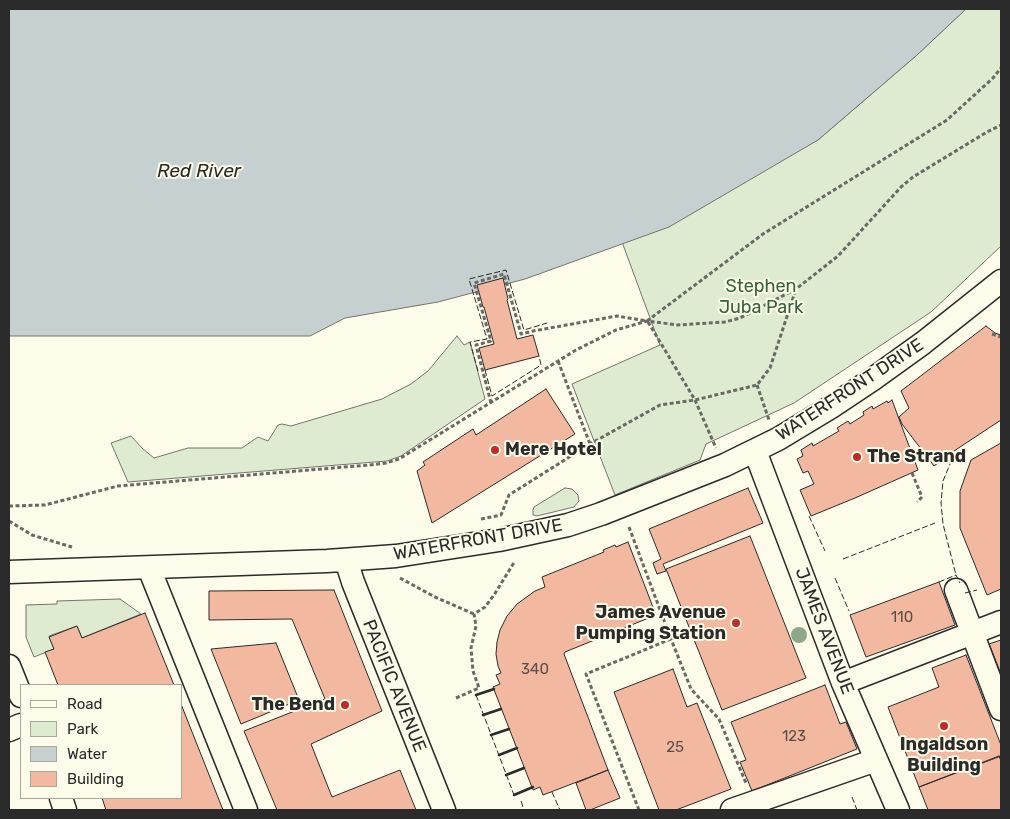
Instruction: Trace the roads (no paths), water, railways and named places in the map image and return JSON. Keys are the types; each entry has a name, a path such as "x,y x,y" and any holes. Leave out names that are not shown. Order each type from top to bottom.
{"street":[{"name":"WATERFRONT DRIVE","path":"9,572 346,560 396,556 499,540 568,525 601,514 725,465 778,439 873,379 923,343 1001,281"},
{"name":"JAMES AVENUE","path":"754,451 844,683 898,810"},
{"name":"PACIFIC AVENUE","path":"346,560 440,809"},
{"path":"149,568 246,810"},
{"path":"956,590 1001,709"},
{"path":"844,683 1001,622"},
{"path":"9,666 20,694"},
{"path":"747,802 876,760"}],"water":[{"name":"Red River","path":"9,9 966,9 917,55 818,140 669,227 525,279 438,302 345,318 310,336 9,336"}],"place":[{"name":"Mere Hotel","path":"495,450"},
{"name":"The Strand","path":"857,457"},
{"name":"James Avenue Pumping Station","path":"736,623"},
{"name":"The Bend","path":"345,705"},
{"name":"Ingaldson Building","path":"944,726"}],"park label":[{"name":"Stephen Juba Park","path":"761,297"}]}
